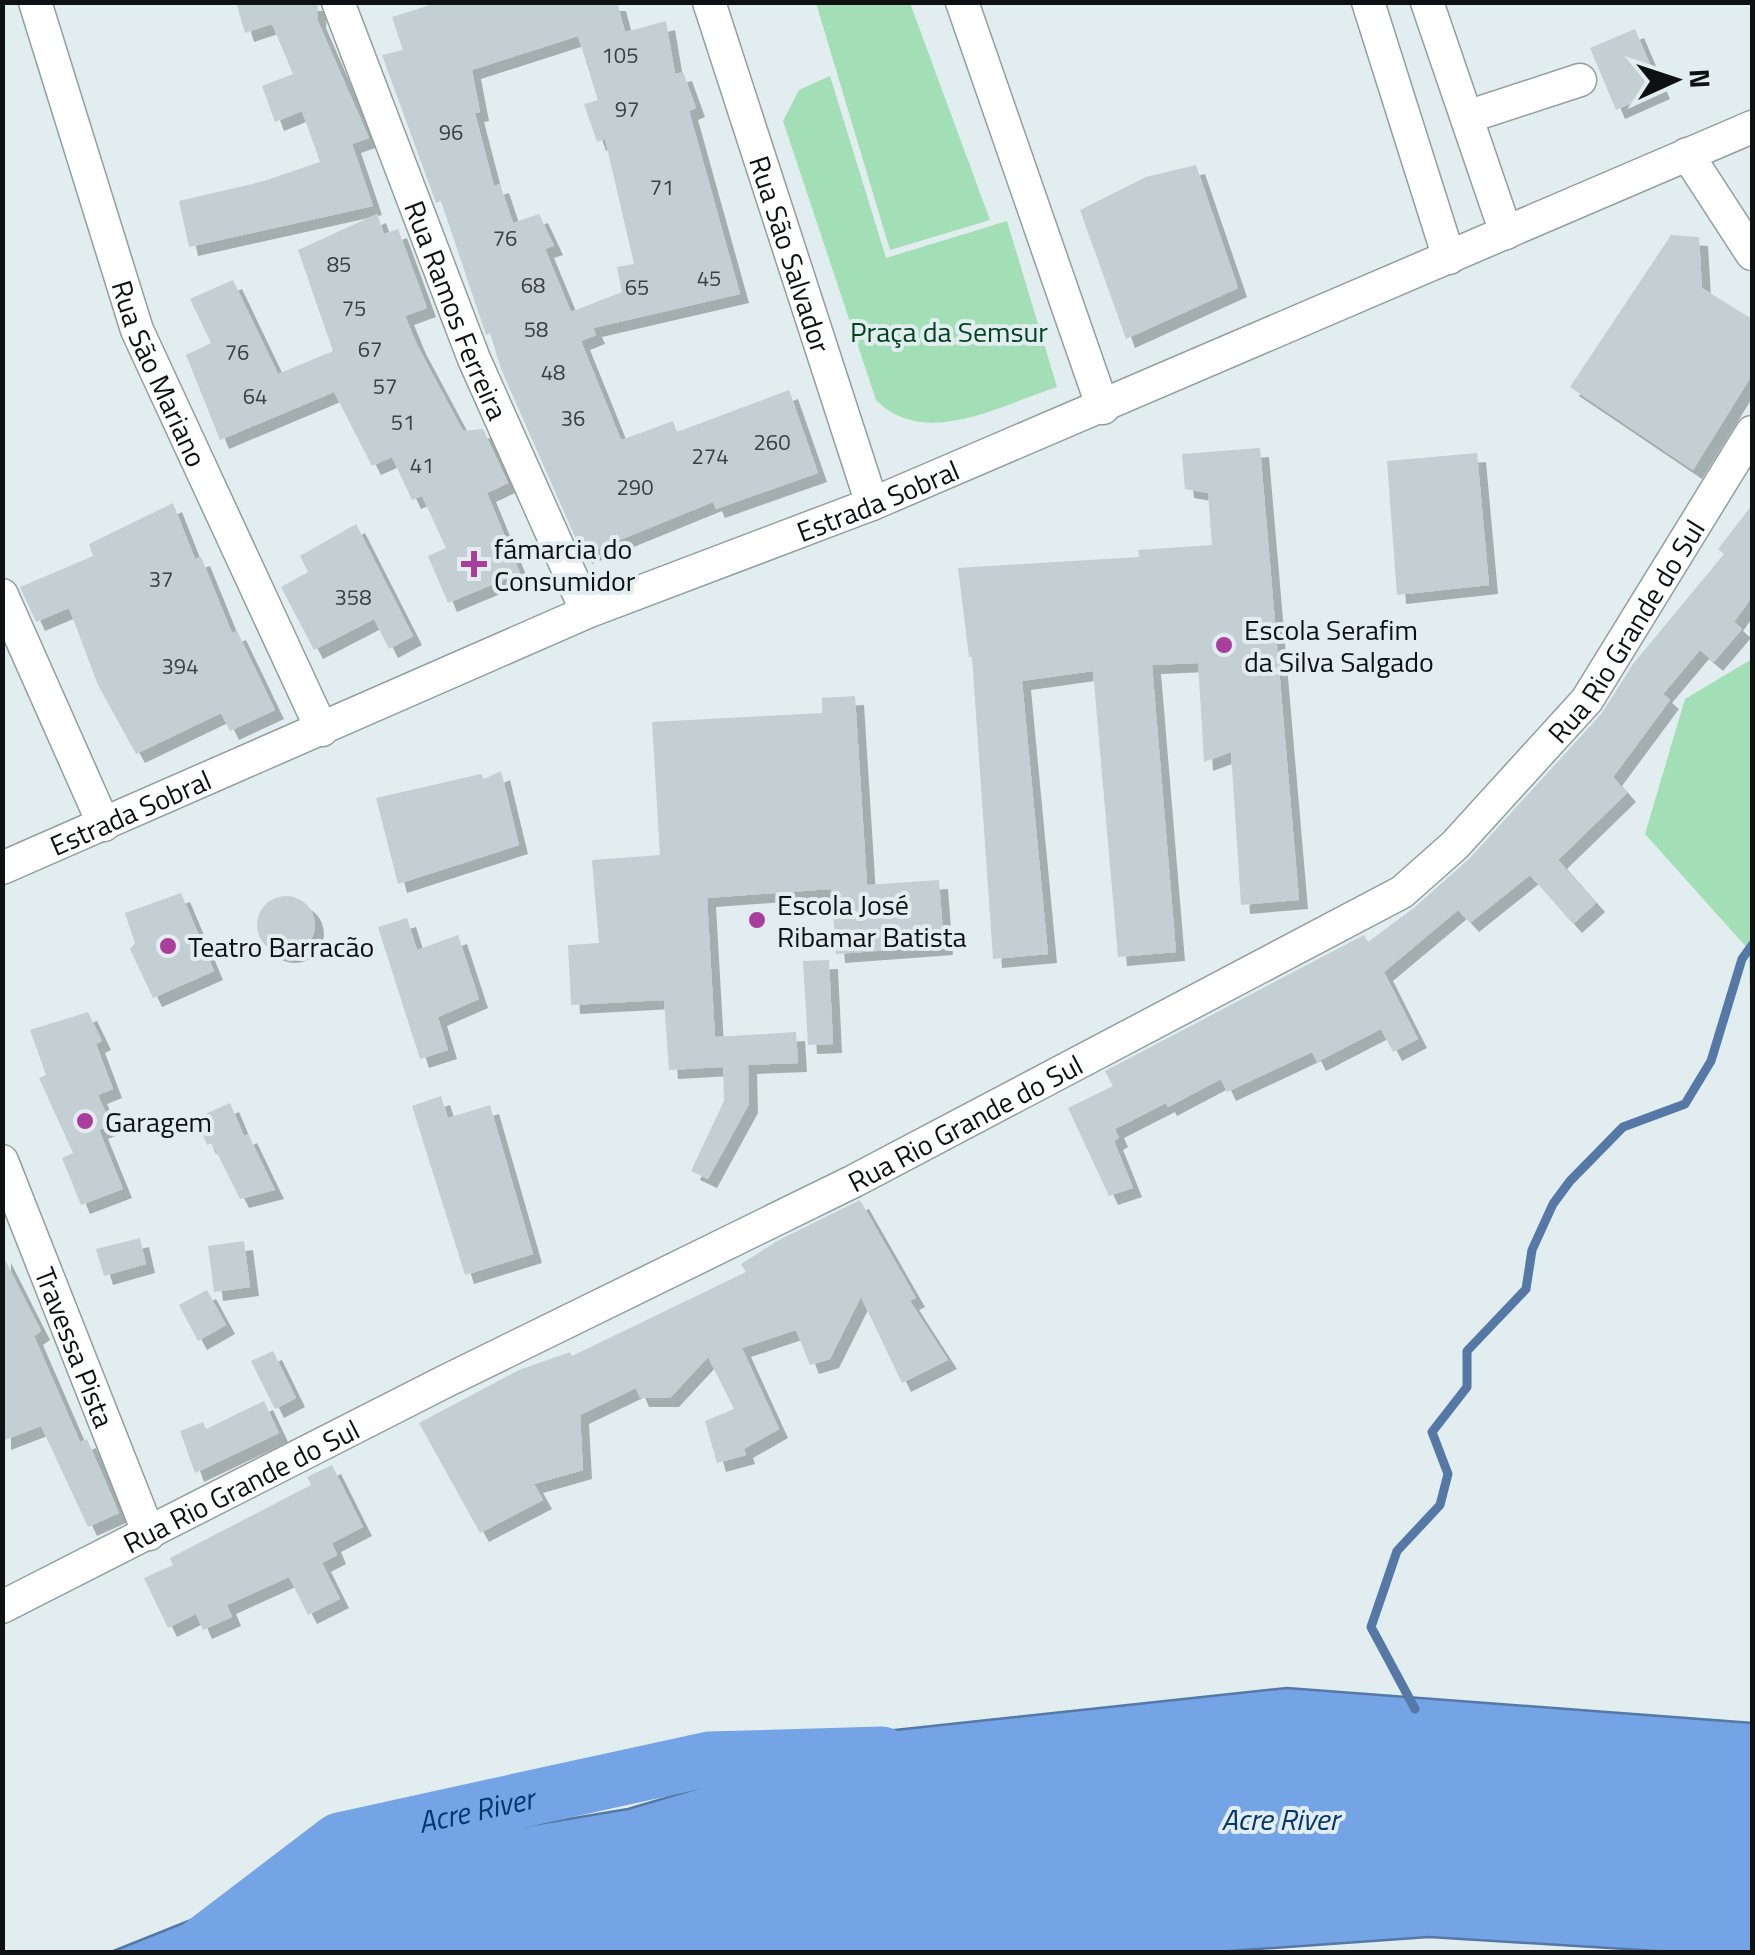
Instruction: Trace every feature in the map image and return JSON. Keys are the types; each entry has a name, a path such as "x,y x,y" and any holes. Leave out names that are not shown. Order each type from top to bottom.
{"street":[{"name":"Rua São Mariano","path":"35,2 137,330 322,730"},
{"name":"Rua Ramos Ferreira","path":"338,2 474,359 587,612"},
{"name":"Rua São Salvador","path":"709,2 872,504"},
{"path":"962,2 1103,408"},
{"path":"1368,2 1449,258"},
{"path":"1427,2 1506,233"},
{"path":"1467,116 1580,80"},
{"name":"Estrada Sobral","path":"2,868 587,612 872,504 1103,408 1752,127"},
{"path":"1687,154 1752,254"},
{"name":"Rua Rio Grande do Sul","path":"2,1607 444,1382 854,1181 1402,892 1454,845 1587,700 1752,432"},
{"path":"2,595 104,825"},
{"name":"Travessa Pista","path":"2,1161 12,1212 149,1534"}],"green space":[{"path":"816,3 910,3 990,220 890,250"},
{"name":"Praça da Semsur","path":"830,76 886,258 1007,221 1057,387 989,412 940,422 917,421 895,414 876,400 783,121 799,90"},
{"path":"1752,659 1752,1108 1749,950 1645,834 1685,699"}],"water":[{"name":"Acre River","path":"1287,1688 1752,1723 1752,1952 1674,1952 1429,1937 1216,1952 111,1952 353,1855 628,1809 895,1730"}],"building":[{"path":"236,2 318,2 317,19 369,138 352,144 373,206 189,247 179,201 264,181 320,162 302,111 275,122 262,86 293,74 272,24 245,33"},
{"path":"440,2 617,2 625,32 666,21 675,74 683,72 696,108 689,111 740,294 593,328 596,335 581,341 621,440 673,421 677,432 789,390 818,473 716,509 713,502 583,555 501,369 490,333 486,335 441,201 436,203 382,55 403,50 392,17","holes":["578,36 598,100 584,104 597,142 605,139 634,264 617,267 622,292 571,312 545,249 554,246 539,214 513,223 500,184 494,186 475,113 480,112 472,70"]},
{"path":"1635,29 1661,90 1616,110 1590,48"},
{"path":"1196,165 1238,288 1126,339 1080,210 1146,177"},
{"path":"377,214 384,234 398,229 427,308 405,316 417,345 463,431 483,429 508,483 487,493 520,573 448,603 428,556 446,548 422,496 412,500 392,457 372,466 334,392 220,440 186,355 211,343 190,299 233,280 278,374 333,351 298,250"},
{"path":"1671,235 1699,237 1702,288 1752,319 1752,375 1693,470 1570,387"},
{"path":"1260,448 1299,900 1241,905 1231,752 1204,762 1198,663 1152,665 1176,952 1118,957 1093,671 1022,681 1048,954 993,959 972,657 958,568 1139,557 1138,550 1212,545 1208,493 1185,489 1182,454"},
{"path":"1477,453 1489,585 1397,595 1387,461"},
{"path":"173,503 195,559 201,557 232,633 237,631 275,710 230,731 221,713 136,754 98,685 69,608 36,622 20,587 93,556 89,544"},
{"path":"1752,505 1752,597 1734,622 1742,629 1714,662 1700,650 1663,694 1670,700 1613,777 1627,793 1558,860 1596,903 1573,924 1530,875 1470,923 1458,910 1384,972 1418,1039 1393,1052 1381,1029 1317,1062 1312,1052 1227,1092 1221,1079 1168,1107 1166,1103 1115,1129 1119,1138 1114,1141 1133,1188 1109,1196 1068,1108 1113,1086 1105,1071 1364,935 1368,942 1415,907 1470,858 1602,713 1633,664 1724,554 1718,549"},
{"path":"356,524 413,636 389,649 374,619 314,650 281,587 308,572 300,556"},
{"path":"855,696 867,885 939,880 944,946 836,954 831,889 707,898 715,1037 796,1032 798,1063 748,1065 749,1104 708,1179 691,1171 724,1101 723,1067 669,1070 664,1000 571,1005 568,945 599,943 592,860 660,855 652,722 822,713 822,698"},
{"path":"501,771 519,845 398,884 376,798 481,774 484,779"},
{"name":"Teatro Barracão","path":"181,893 214,971 153,998 130,949 135,943 125,913"},
{"path":"286,896 307,904 315,925 307,946 286,954 265,946 257,925 265,904"},
{"path":"407,918 417,950 458,935 479,999 438,1017 448,1050 420,1059 378,927"},
{"path":"829,960 833,1044 808,1045 803,961"},
{"path":"88,1012 102,1041 96,1044 113,1089 98,1095 111,1125 99,1130 123,1189 81,1205 62,1158 73,1153 39,1078 46,1075 30,1030"},
{"path":"441,1096 448,1118 490,1105 533,1254 465,1275 412,1106"},
{"path":"230,1103 275,1190 240,1199 212,1143 207,1145 196,1118"},
{"path":"860,1200 916,1298 910,1301 948,1360 902,1383 861,1297 830,1359 810,1365 796,1330 742,1348 779,1429 744,1449 746,1455 717,1463 705,1421 734,1409 708,1357 670,1398 640,1398 636,1388 580,1415 583,1470 534,1484 543,1500 480,1533 419,1423 519,1370 570,1352 572,1356 746,1272 741,1264 779,1240"},
{"path":"140,1238 146,1264 104,1276 96,1249"},
{"path":"244,1241 250,1287 214,1292 208,1246"},
{"path":"2,1254 41,1331 34,1336 80,1442 87,1439 119,1513 88,1527 41,1426 2,1441"},
{"path":"207,1290 226,1325 198,1341 179,1305"},
{"path":"273,1351 296,1398 275,1409 251,1361"},
{"path":"264,1401 279,1433 195,1473 180,1431 203,1422 206,1429"},
{"path":"332,1465 363,1527 332,1543 337,1555 322,1563 340,1599 308,1615 289,1577 227,1605 232,1617 203,1630 196,1614 168,1628 144,1578 173,1565 170,1558 311,1485 307,1477"}],"waterway":[{"path":"1415,1709 1371,1627 1397,1551 1440,1505 1448,1474 1432,1432 1467,1387 1467,1351 1526,1289 1532,1250 1553,1204 1570,1181 1623,1127 1685,1104 1711,1061 1742,959 1752,945"},
{"name":"Acre River","path":"192,1952 339,1840 709,1759 882,1754"}],"place":[{"name":"fámarcia do Consumidor","path":"474,564"},
{"name":"Escola Serafim da Silva Salgado","path":"1224,645"},
{"name":"Escola José Ribamar Batista","path":"757,920"},
{"name":"Teatro Barracão","path":"168,946"},
{"name":"Garagem","path":"85,1121"}]}
